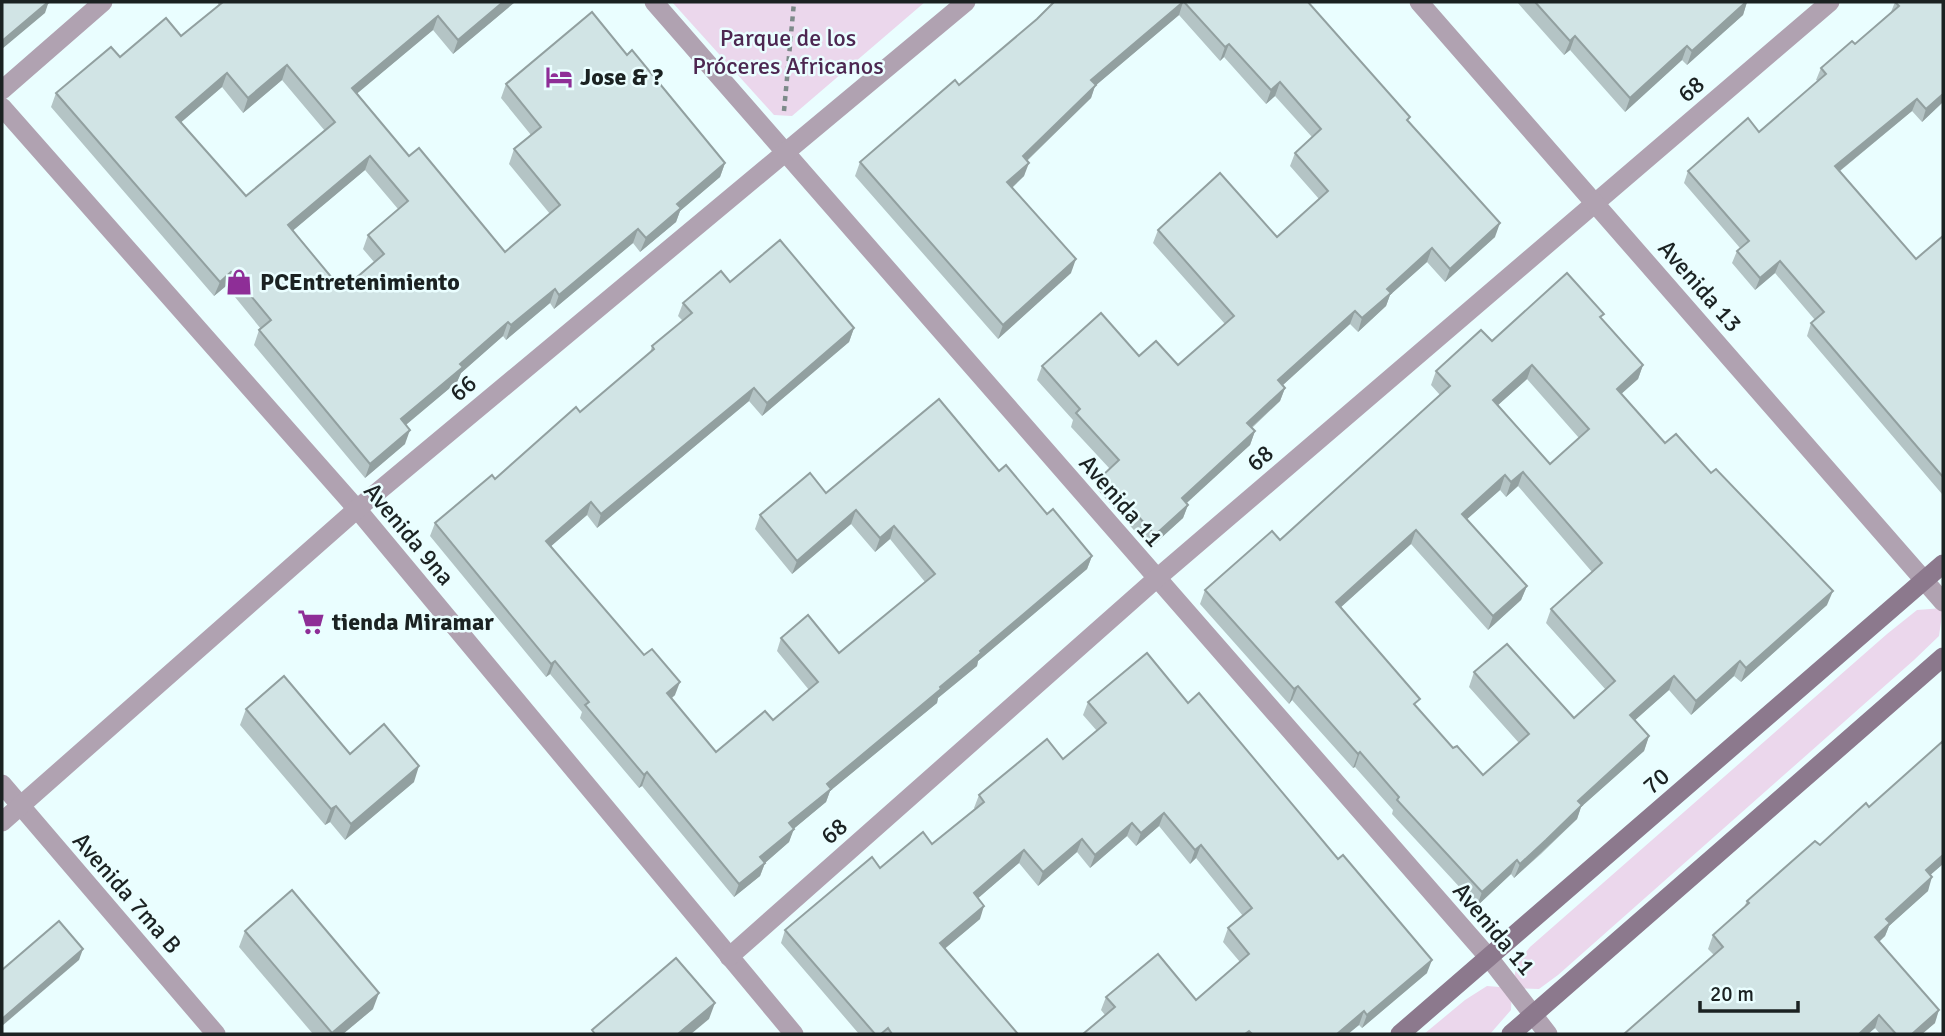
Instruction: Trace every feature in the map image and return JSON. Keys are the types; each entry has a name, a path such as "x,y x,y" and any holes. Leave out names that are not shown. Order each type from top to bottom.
{"main road":[{"name":"70","path":"1401,1034 1943,564"},
{"path":"1511,1034 1943,657"}],"street":[{"path":"2,90 103,2"},
{"name":"Avenida 11","path":"654,2 1490,959 1548,1034"},
{"name":"66","path":"2,822 357,509 783,151 966,2"},
{"name":"Avenida 13","path":"1419,2 1943,602"},
{"name":"68","path":"729,957 1156,579 1830,2"},
{"name":"Avenida 9na","path":"2,107 357,509 794,1034"},
{"name":"Avenida 7ma B","path":"2,784 216,1034"}],"path":[{"path":"767,133 784,116 794,2"}],"green space":[{"name":"Parque de los Próceres Africanos","path":"672,2 925,2 792,116 774,115"},
{"path":"1943,608 1939,636 1914,660 1558,975 1539,989 1512,988 1517,963 1530,947 1887,634 1917,610"},
{"path":"1487,986 1512,988 1511,1010 1490,1034 1424,1034 1465,1000"}],"building":[{"path":"2,2 48,2 2,41"},
{"path":"223,2 503,2 458,40 438,16 352,88 409,156 419,148 505,252 560,205 514,149 541,127 506,84 592,12 627,55 632,50 725,163 677,204 681,208 646,238 638,229 559,295 555,289 511,325 508,322 460,364 463,367 401,419 410,430 370,464 259,330 271,320 231,272 220,282 56,93 111,47 120,57 166,18 181,36","holes":["287,65 335,122 246,196 176,117 227,73 248,98","370,156 408,201 368,235 384,254 342,290 288,225"]},
{"path":"1054,2 1183,2 1091,80 1096,85 1023,156 1029,163 1007,182 1076,259 1003,325 860,162 955,80 959,85"},
{"path":"1184,2 1308,2 1410,117 1407,120 1500,223 1450,269 1432,248 1387,289 1391,293 1362,318 1355,311 1278,380 1285,388 1247,423 1255,431 1182,498 1188,505 1155,535 1102,476 1119,460 1076,413 1080,409 1042,366 1101,313 1139,356 1156,341 1178,365 1234,316 1158,230 1220,173 1277,237 1328,191 1295,153 1321,129 1280,82 1271,90 1229,44 1225,47"},
{"path":"1535,2 1746,2 1692,51 1687,46 1630,98 1575,36 1570,41"},
{"path":"1895,2 1943,2 1943,94 1926,109 1917,99 1835,166 1916,259 1943,236 1943,477 1811,323 1824,312 1780,261 1760,278 1737,251 1749,241 1688,171 1748,118 1759,132 1826,74 1821,68 1852,41 1855,44 1899,6"},
{"path":"780,240 854,328 767,403 754,388 601,514 591,502 546,541 644,655 652,649 680,682 667,693 716,752 765,711 773,720 818,682 781,638 808,615 839,653 935,574 894,526 880,538 856,510 797,561 760,515 810,473 826,493 939,399 999,471 1006,465 1047,514 1053,509 1092,556 980,651 981,653 940,687 941,689 827,784 831,789 789,823 794,829 760,857 765,863 739,884 647,772 644,775 585,705 589,702 555,661 551,664 435,523 492,475 495,479 576,407 580,412 654,349 652,346 692,313 683,303 721,271 730,282"},
{"path":"1567,273 1604,314 1600,317 1643,365 1617,389 1665,443 1676,434 1711,473 1716,469 1833,591 1746,668 1740,661 1696,701 1674,676 1630,715 1649,736 1578,801 1582,805 1546,840 1520,864 1517,860 1482,892 1397,800 1399,797 1360,752 1358,754 1298,686 1294,689 1205,590 1272,531 1280,540 1450,386 1436,371 1481,330 1492,341","holes":["1532,365 1589,429 1550,464 1493,400","1523,472 1602,563 1551,609 1615,681 1574,718 1507,644 1474,672 1529,734 1483,775 1457,746 1453,748 1414,704 1420,699 1336,602 1416,530 1493,616 1527,586 1462,514 1505,475 1511,482"]},
{"path":"1147,653 1188,703 1199,693 1338,859 1343,855 1432,960 1367,1015 1364,1011 1337,1034 1252,1034 1249,1031 1245,1034 1083,1034 1115,1007 1106,997 1158,954 1196,1000 1249,954 1228,928 1252,908 1201,845 1195,850 1164,813 1141,833 1132,823 1095,855 1082,839 1043,872 1024,850 974,893 984,906 940,943 1018,1034 892,1034 888,1028 881,1034 875,1034 785,930 872,857 880,868 923,832 932,844 984,802 979,795 1047,739 1063,759 1106,723 1088,702"},
{"path":"284,676 350,754 384,724 419,766 351,824 336,806 331,809 246,709"},
{"path":"1943,741 1943,855 1926,870 1932,877 1886,919 1890,923 1875,937 1939,1010 1912,1034 1896,1034 1879,1015 1859,1034 1624,1034 1723,947 1713,935 1749,903 1747,901 1815,841 1820,845 1866,803 1869,807"},
{"path":"292,890 379,993 332,1033 245,931"},
{"path":"59,921 83,949 2,1019 2,970"},
{"path":"676,958 715,1003 678,1034 595,1034 592,1030"}],"place":[{"name":"Jose & ?","path":"559,77"},
{"name":"PCEntretenimiento","path":"239,282"},
{"name":"tienda Miramar","path":"311,622"}]}
